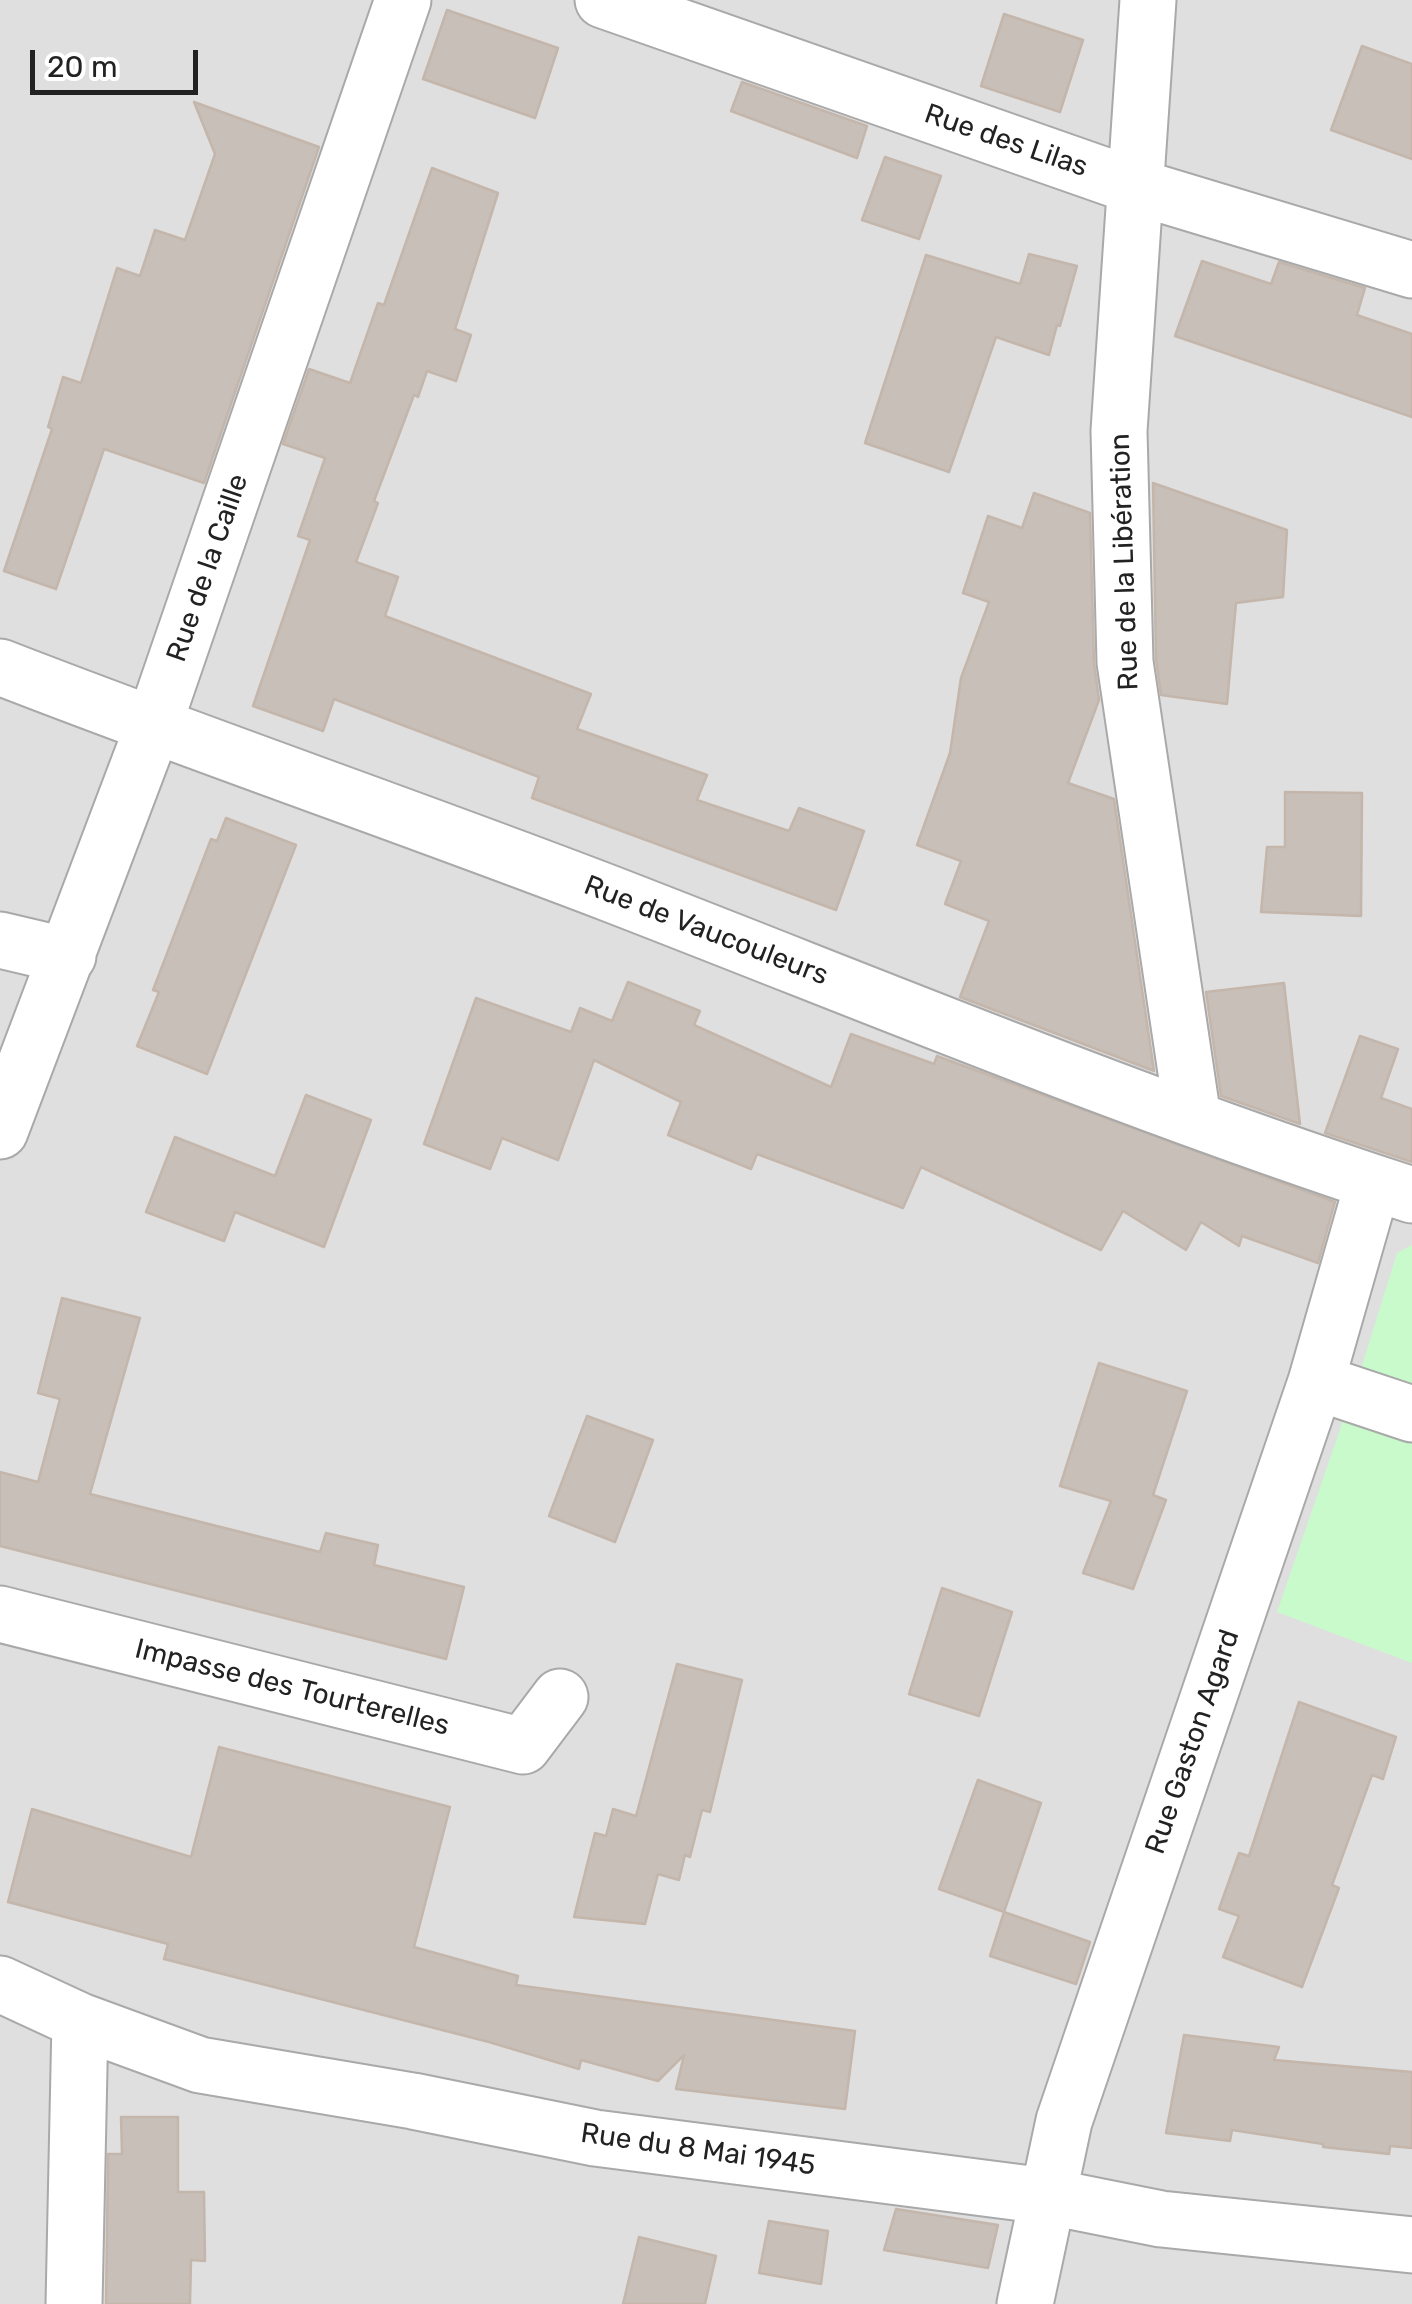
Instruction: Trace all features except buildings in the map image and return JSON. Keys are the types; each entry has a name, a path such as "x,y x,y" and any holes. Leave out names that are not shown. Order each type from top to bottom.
{"street":[{"name":"Rue de la Caille","path":"0,1131 153,727 404,0"},
{"name":"Rue des Lilas","path":"603,0 1137,186 1412,270"},
{"name":"Rue de la Libération","path":"1148,0 1119,431 1125,662 1193,1119"},
{"name":"Rue de Vaucouleurs","path":"0,668 487,847 1193,1119 1393,1189"},
{"path":"0,940 68,956"},
{"name":"Rue Gaston Agard","path":"1025,2304 1064,2121 1316,1382 1393,1189"},
{"path":"1316,1382 1412,1414"},
{"name":"Impasse des Tourterelles","path":"0,1614 523,1746 560,1697"},
{"name":"Rue du 8 Mai 1945","path":"0,1984 80,2020 200,2065 595,2138 1046,2196 1160,2219 1412,2245"},
{"path":"74,2304 80,2020"}],"shaded area":[{"path":"0,0 1412,0 1412,2304 0,2304"}],"green space":[{"path":"1412,1245 1412,1390 1360,1372 1397,1253"},
{"path":"1345,1415 1412,1438 1412,1663 1277,1612"}]}
